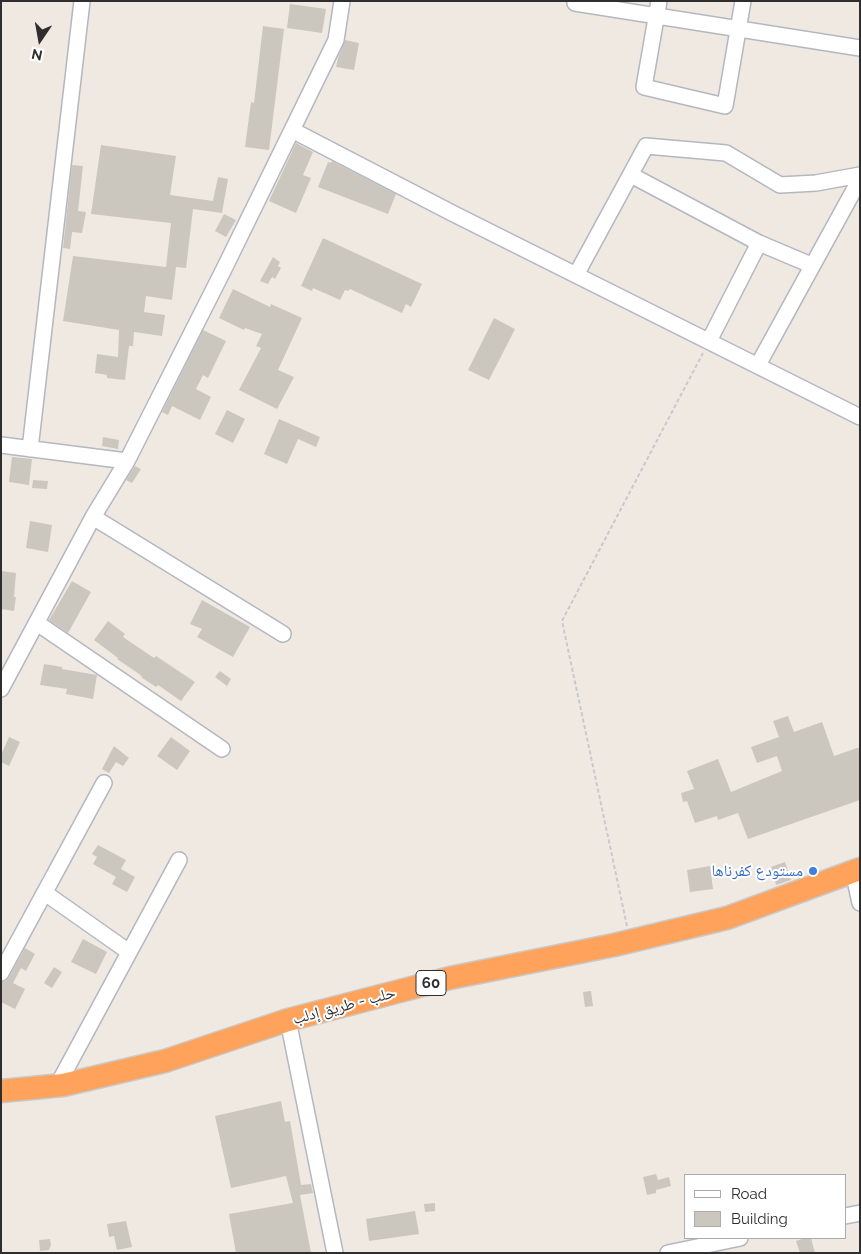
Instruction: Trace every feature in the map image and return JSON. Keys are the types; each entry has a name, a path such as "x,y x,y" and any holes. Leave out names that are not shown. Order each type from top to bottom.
{"highway":[{"name":"حلب - طريق إدلب","path":"1,1091 57,1086 165,1061 288,1020 450,978 630,941 727,918 857,870"}],"street":[{"path":"30,449 82,1"},
{"path":"1,689 7,667 37,623 93,517 127,460 292,130 336,40 342,1"},
{"path":"575,1 575,4 658,9 739,29 860,48"},
{"path":"658,9 644,88 725,106 744,1"},
{"path":"292,130 452,213 860,417"},
{"path":"576,275 646,146 726,153 780,185 816,184 860,175"},
{"path":"631,175 759,243 811,265"},
{"path":"758,366 811,265 860,179"},
{"path":"709,341 759,243"},
{"path":"1,445 127,460"},
{"path":"93,517 283,634"},
{"path":"37,623 222,749"},
{"path":"1,973 104,783"},
{"path":"57,1086 179,860"},
{"path":"857,870 860,902"},
{"path":"45,893 129,952"},
{"path":"288,1020 335,1253"},
{"path":"846,1216 860,1213"},
{"path":"668,1253 735,1239"}],"path":[{"path":"630,941 562,621 709,341"}],"building":[{"path":"290,4 326,9 322,33 287,28"},
{"path":"263,26 284,29 269,150 245,147 251,102 254,103"},
{"path":"345,40 359,43 354,70 336,67"},
{"path":"296,143 313,152 303,175 311,178 296,213 269,201"},
{"path":"101,145 176,156 170,195 213,201 218,177 228,179 222,213 193,209 186,268 176,267 172,300 146,296 144,312 165,315 162,336 134,332 133,346 129,346 125,380 107,378 107,375 95,373 97,354 118,357 119,330 63,321 73,256 166,267 171,223 91,214"},
{"path":"332,161 396,194 388,214 318,187 328,162 331,163"},
{"path":"72,165 83,166 78,211 86,212 82,233 72,232 70,249 63,248"},
{"path":"224,214 236,220 226,237 215,231"},
{"path":"323,238 422,284 411,307 406,304 402,313 350,289 348,291 345,290 340,300 313,288 312,291 301,286"},
{"path":"273,257 280,262 278,266 281,268 275,279 272,277 268,284 260,281"},
{"path":"233,289 270,307 271,304 302,318 278,370 294,377 277,409 239,390 261,348 256,346 262,334 245,328 244,330 219,318"},
{"path":"494,318 515,329 489,380 468,370"},
{"path":"203,330 226,341 208,378 203,375 196,389 211,397 200,420 172,406 168,415 162,412"},
{"path":"227,410 245,419 233,443 215,434"},
{"path":"279,419 320,437 316,447 298,439 287,464 264,454"},
{"path":"103,437 119,440 118,449 102,446"},
{"path":"12,457 32,459 29,485 9,482"},
{"path":"135,466 141,469 132,483 126,480"},
{"path":"33,480 48,481 47,489 32,488"},
{"path":"30,521 52,525 48,552 26,548"},
{"path":"1,571 16,573 14,611 1,609"},
{"path":"72,581 91,592 68,633 49,620"},
{"path":"202,600 250,627 233,657 197,637 202,629 190,624"},
{"path":"108,621 125,634 123,637 195,682 181,701 158,685 156,687 141,677 94,640"},
{"path":"44,664 97,675 93,699 66,694 67,689 40,685"},
{"path":"220,671 231,679 227,686 215,677"},
{"path":"788,716 794,732 822,722 834,756 860,747 860,800 748,839 738,813 718,820 717,816 695,823 687,801 683,802 681,793 694,789 687,771 718,759 731,792 782,771 777,756 757,763 751,747 779,737 773,721"},
{"path":"9,737 20,742 9,766 1,762 1,755"},
{"path":"171,737 190,751 177,770 157,756"},
{"path":"114,746 129,758 123,766 116,762 109,773 102,769"},
{"path":"98,845 126,860 121,869 135,877 127,892 112,884 116,877 93,864 97,857 92,854"},
{"path":"785,862 791,880 776,885 771,867"},
{"path":"710,866 713,889 690,892 687,870"},
{"path":"83,939 107,952 96,974 71,962"},
{"path":"25,948 35,954 26,971 21,968 13,983 25,989 15,1009 1,1002 1,982 6,981 9,977"},
{"path":"54,967 62,972 52,988 44,983"},
{"path":"591,991 593,1006 585,1007 583,992"},
{"path":"281,1101 285,1122 290,1121 301,1185 311,1184 313,1193 300,1195 311,1253 236,1253 229,1214 293,1203 286,1176 231,1188 215,1116"},
{"path":"656,1174 658,1180 669,1177 671,1186 656,1190 656,1193 647,1195 643,1177"},
{"path":"435,1203 435,1211 425,1212 424,1204"},
{"path":"415,1211 419,1234 369,1241 366,1219"},
{"path":"126,1221 132,1247 117,1250 114,1236 109,1237 107,1224"},
{"path":"50,1239 51,1245 49,1250 40,1251 39,1240"},
{"path":"811,1239 815,1253 800,1253 796,1241"}],"place":[{"name":"مستودع كفرناها","path":"813,871"}]}
